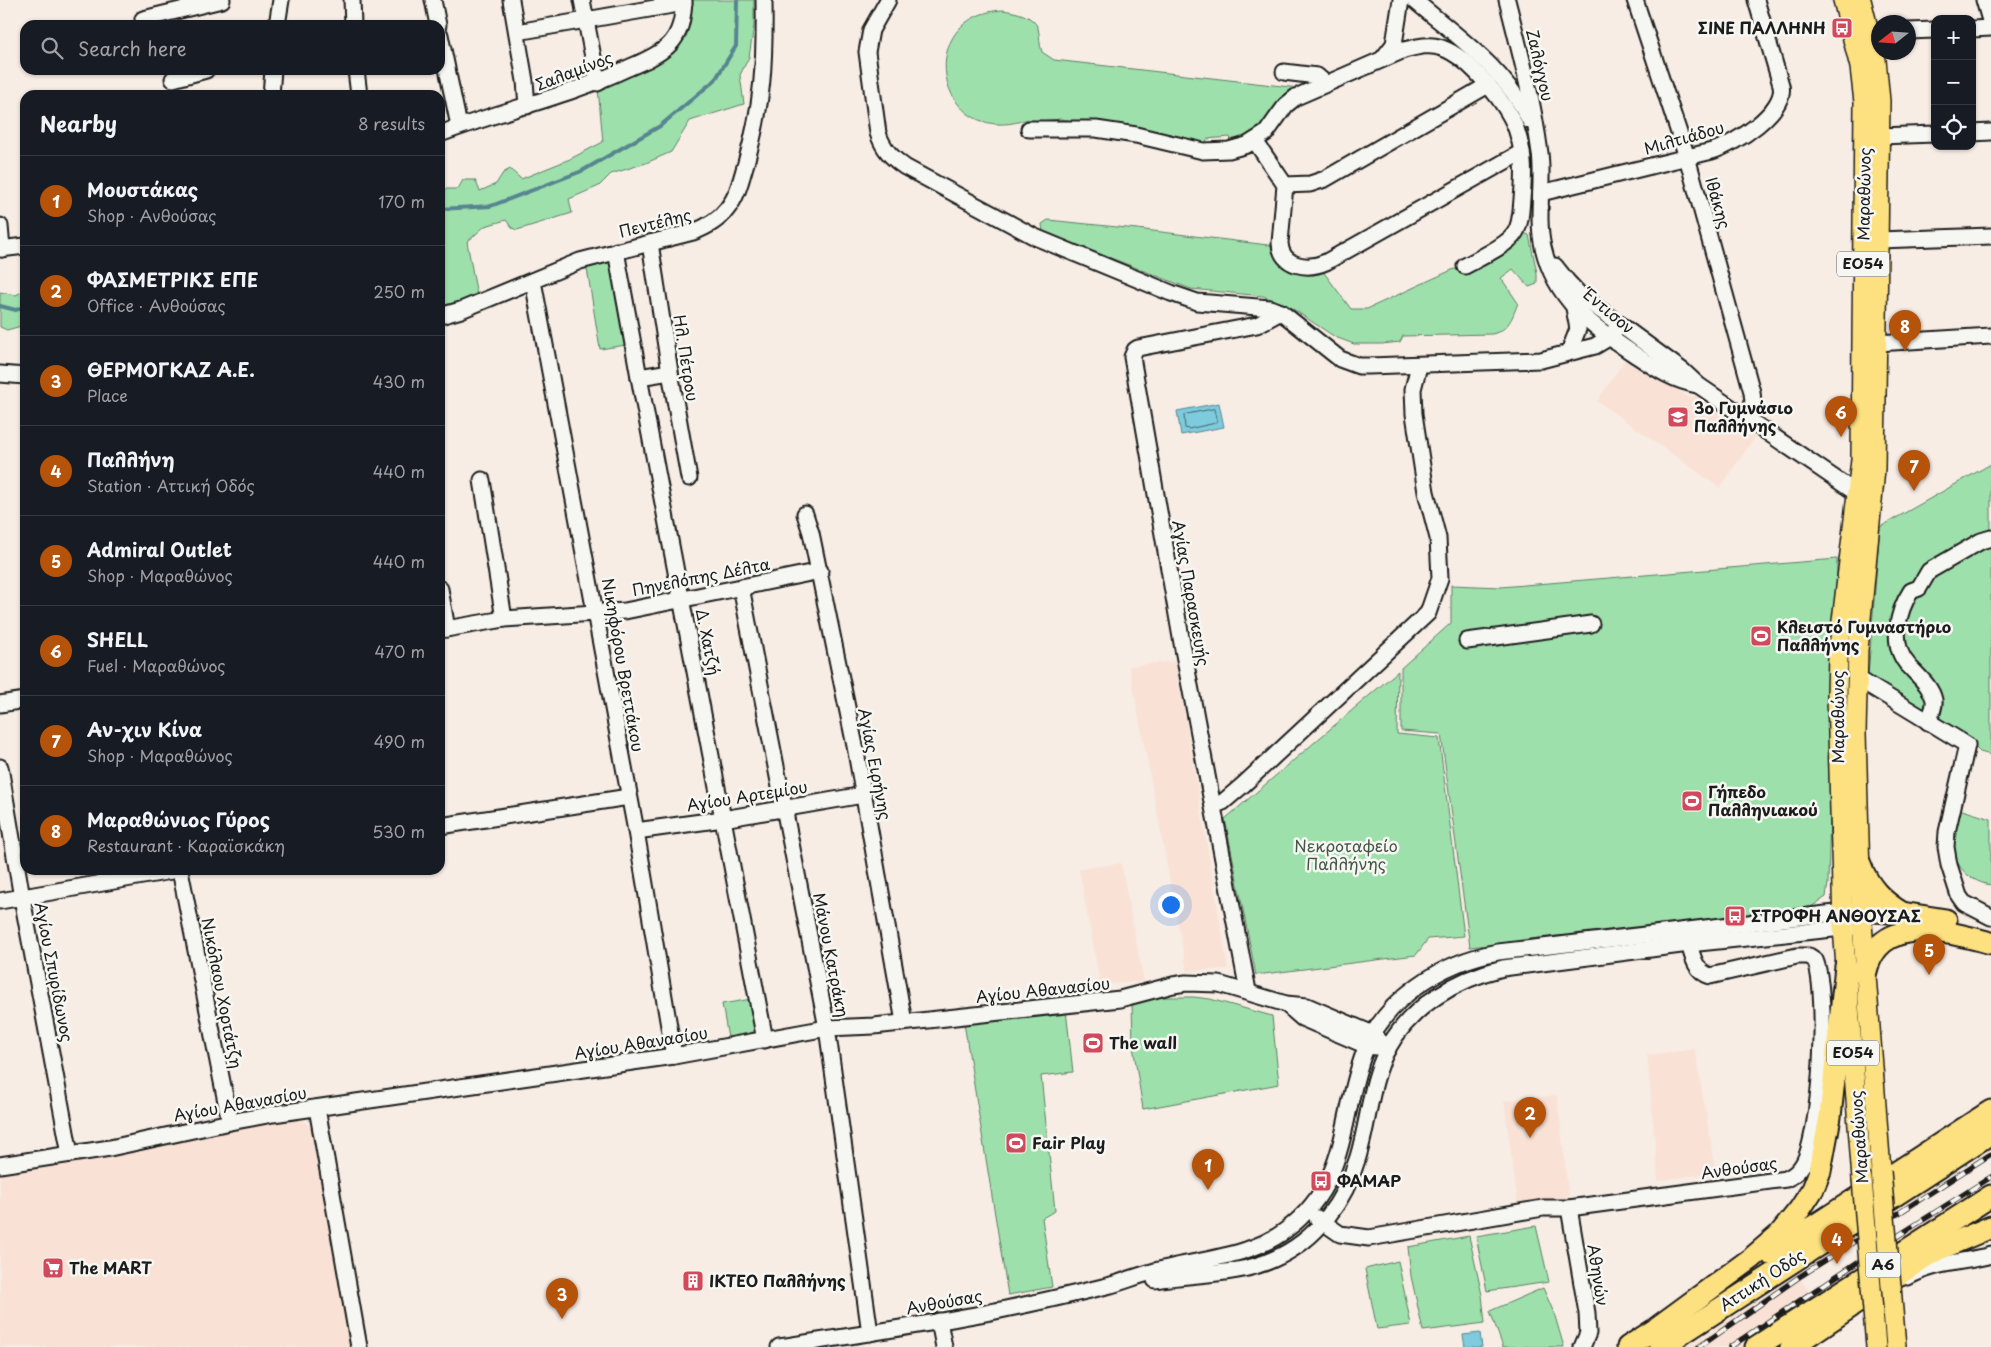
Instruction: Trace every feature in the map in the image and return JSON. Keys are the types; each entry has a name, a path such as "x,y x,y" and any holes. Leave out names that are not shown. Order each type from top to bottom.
{"highway":[{"path":"1860,864 1876,894 1887,904 1902,913"},
{"path":"1852,919 1902,913 1991,927"},
{"path":"1865,975 1871,957 1880,945 1906,931 1921,930 1991,942"},
{"path":"1659,1337 1779,1235 1813,1189 1820,1171 1830,1117 1846,966"},
{"path":"1628,1347 1659,1337 1714,1293 1825,1218 1991,1111"},
{"name":"Αττική Οδός","path":"1659,1337 1991,1133"},
{"name":"Α6","path":"1756,1347 1991,1196"},
{"path":"1790,1347 1923,1258 1991,1227"}],"main road":[{"name":"Μαραθώνος","path":"1843,0 1867,34 1861,73 1864,102 1861,446 1864,498 1862,601 1856,733 1860,864 1846,966 1876,1347"},
{"name":"Μαραθώνος","path":"1861,0 1878,80 1880,136 1875,469 1864,498 1838,655 1837,694 1852,919 1865,975 1896,1347"}],"street":[{"path":"143,19 222,0"},
{"path":"278,20 281,0"},
{"path":"352,0 353,20"},
{"path":"433,0 437,20"},
{"path":"511,0 525,80 527,106"},
{"path":"582,0 598,83"},
{"name":"Πεντέλης","path":"445,315 533,281 580,260 708,227 728,208 739,188 756,130 763,83 765,50 764,0"},
{"path":"888,0 871,30 867,52 878,134 885,149 896,160 1035,237 1197,302 1270,308 1281,312 1326,348 1348,362 1369,366 1419,366 1534,361 1569,352 1578,344 1605,334 1618,323"},
{"path":"1384,57 1394,44 1401,0"},
{"path":"1404,50 1405,28 1414,0 1482,58 1506,82 1520,102 1538,137"},
{"name":"Ζαλόγγου","path":"1507,0 1529,90 1538,137"},
{"name":"Ιθάκης","path":"1635,0 1687,157 1752,392 1753,402 1747,418"},
{"name":"Μιλτιάδου","path":"1541,193 1719,149 1740,139 1775,107 1781,98 1780,84 1756,0"},
{"path":"1984,0 1991,24"},
{"path":"517,32 684,1"},
{"name":"Σαλαμίνος","path":"445,132 598,83 654,56 668,46 680,28 684,1"},
{"path":"1976,29 1991,28"},
{"path":"1916,31 1931,30"},
{"path":"1029,129 1080,128 1118,132 1190,149 1214,152 1234,149 1255,141 1270,129 1290,101 1325,83 1404,50 1417,47 1441,47 1456,56 1488,85 1507,110 1513,121 1522,152 1525,173 1520,217 1516,232 1505,243 1464,266"},
{"path":"445,59 459,126"},
{"path":"1284,72 1317,76 1325,83"},
{"path":"173,79 188,75"},
{"path":"271,90 273,75"},
{"path":"357,75 358,90"},
{"path":"1285,185 1310,184 1325,178 1488,85"},
{"path":"1976,133 1991,132"},
{"path":"1880,136 1931,134"},
{"name":"Έντισον","path":"1538,137 1541,231 1553,278 1574,308 1605,334 1670,377 1682,382 1698,385"},
{"path":"1255,141 1285,185 1281,251 1292,264 1315,266 1334,258 1522,152"},
{"path":"0,226 1,249 20,247"},
{"name":"Έντισον","path":"1541,231 1563,277 1582,296 1698,385 1864,498"},
{"path":"1879,240 1991,236"},
{"name":"Ηλ. Πέτρου","path":"650,243 689,478"},
{"name":"Δ. Χατζή","path":"616,251 638,377 765,1040"},
{"name":"Νικηφόρου Βρεττάκου","path":"533,281 630,797 674,1056"},
{"path":"1569,352 1578,328 1574,308"},
{"name":"Αγίας Παρασκευής","path":"1248,992 1183,649 1132,357 1138,348 1257,324 1281,312"},
{"path":"1877,342 1991,336"},
{"path":"1213,806 1223,802 1244,785 1428,613 1440,578 1438,538 1426,492 1414,414 1413,389 1419,366"},
{"path":"638,377 670,372"},
{"path":"0,374 20,376"},
{"path":"482,480 504,619"},
{"name":"Αγίας Ειρήνης","path":"805,514 812,532 864,795 904,1022"},
{"path":"1928,722 1934,702 1929,689 1908,666 1902,656 1898,635 1898,616 1911,591 1919,588 1929,571 1981,541 1991,538"},
{"name":"Πηνελόπης Δέλτα","path":"445,629 504,619 625,611 820,571"},
{"name":"Μάνου Κατράκη","path":"741,587 827,1028 870,1333"},
{"path":"1467,641 1592,624"},
{"path":"1857,678 1967,745 1947,832 1946,847 1949,865 1959,896 1964,903 1991,917"},
{"path":"0,704 20,701"},
{"name":"Αγίου Σπυρίδωνος","path":"0,767 22,898 70,1154"},
{"name":"Αγίου Αρτεμίου","path":"636,831 724,819 864,795"},
{"path":"445,825 630,797"},
{"path":"0,901 151,875"},
{"name":"Νικόλαου Χορτάτζη","path":"180,875 230,1122"},
{"name":"Ανθούσας","path":"1114,1284 1129,1284 1242,1269 1274,1260 1300,1244 1323,1224 1341,1197 1356,1164 1375,1084 1388,1049 1405,1024 1426,1003 1438,995 1484,973 1503,968 1688,944 1852,919"},
{"name":"Ανθούσας","path":"779,1347 856,1341 870,1333 1011,1308 1114,1284 1150,1272 1255,1246 1284,1232 1308,1211 1322,1192 1335,1166 1358,1074 1370,1040 1388,1014 1413,990 1443,970 1475,956 1498,952 1852,919"},
{"name":"Ανθούσας","path":"1308,1211 1323,1224 1340,1234 1369,1238 1543,1208 1569,1208 1786,1179 1794,1175 1803,1164 1813,1129 1821,1051 1821,985 1819,968 1815,960 1809,956 1797,956 1710,976 1702,973 1697,967 1688,944"},
{"name":"Αγίου Αθανασίου","path":"0,1165 110,1148 230,1122 674,1056 827,1028 904,1022 1120,999 1186,983 1213,983 1286,1004 1302,1018 1370,1040 1388,1049"},
{"path":"318,1108 359,1347"},
{"name":"Αθηνών","path":"1569,1208 1588,1333 1582,1347"},
{"path":"1891,1286 1919,1271 1942,1263 1959,1262 1991,1255"},
{"path":"939,1321 944,1347"}],"shaded area":[{"name":"3ο Γυμνάσιο Παλλήνης","path":"1626,358 1689,397 1701,394 1758,433 1720,488 1597,401"},
{"path":"1176,661 1228,969 1187,971 1129,666"},
{"path":"1121,863 1144,982 1100,984 1079,869"},
{"path":"1695,1049 1716,1172 1658,1181 1647,1055"},
{"path":"1557,1095 1569,1198 1518,1206 1504,1101"},
{"path":"294,1117 305,1122 316,1132 354,1347 0,1347 0,1171"},
{"path":"1991,1150 1991,1157 1801,1280 1809,1291 1991,1174 1991,1184 1741,1347 1687,1347 1899,1208"}],"green space":[{"path":"690,0 754,0 754,25 749,57 740,75 744,104 690,121 671,152 646,163 611,174 599,186 569,199 572,213 517,230 512,228 506,220 485,226 467,242 479,306 445,320 445,189 458,189 463,180 475,180 480,191 496,184 503,173 510,169 521,179 570,159 603,142 598,88 688,23 691,9"},
{"path":"1003,10 1023,15 1032,20 1038,28 1042,52 1054,60 1299,88 1268,127 1233,145 1230,137 1207,139 1206,146 1061,119 1029,122 1028,119 997,124 972,117 955,100 946,79 946,55 955,34 974,17"},
{"path":"1048,220 1276,246 1322,270 1351,309 1367,309 1454,269 1466,271 1524,233 1529,235 1537,273 1537,284 1529,287 1513,269 1501,278 1518,303 1509,323 1502,330 1492,334 1403,336 1400,342 1354,344 1335,337 1287,305 1263,296 1191,289 1043,232 1042,224"},
{"path":"609,249 626,345 600,349 585,256"},
{"path":"0,292 16,295 20,293 20,326 7,330 0,327"},
{"path":"1991,464 1991,755 1980,752 1968,740 1868,676 1880,527"},
{"path":"1837,559 1828,883 1826,897 1811,907 1470,947 1441,734 1401,731 1401,668 1451,623 1451,585 1501,587"},
{"name":"Νεκροταφείο Παλλήνης","path":"1398,671 1397,734 1439,738 1464,936 1428,939 1416,955 1256,975 1225,819"},
{"path":"1959,809 1991,819 1991,885 1982,883 1966,874 1956,860 1952,843 1953,830"},
{"path":"1162,997 1210,999 1272,1016 1279,1084 1143,1109 1133,1046 1132,1001"},
{"path":"752,999 762,1044 730,1049 722,1004"},
{"name":"Fair Play","path":"1066,1010 1073,1072 1041,1076 1055,1211 1042,1218 1052,1287 1008,1295 964,1023"},
{"path":"1536,1226 1549,1282 1487,1291 1476,1236"},
{"path":"1469,1236 1482,1295 1485,1323 1423,1331 1411,1276 1408,1247"},
{"path":"1398,1261 1411,1325 1377,1329 1365,1269"},
{"path":"1543,1288 1554,1313 1564,1347 1503,1347 1490,1311"}],"water":[{"path":"1219,403 1224,427 1181,435 1177,411"},
{"path":"1480,1333 1482,1347 1465,1347 1463,1335"}],"waterway":[{"path":"445,209 491,206 582,171 660,126 715,80 736,46 737,0"},
{"path":"0,306 16,310 20,308"}],"railway":[{"path":"1699,1347 1799,1277 1991,1154"},
{"path":"1730,1347 1885,1244 1991,1177"}],"place":[{"name":"ΣΙΝΕ ΠΑΛΛΗΝΗ","path":"1842,28"},
{"name":"Μαραθώνιος Γύρος","path":"1905,351"},
{"name":"3ο Γυμνάσιο Παλλήνης","path":"1678,417"},
{"name":"SHELL","path":"1841,437"},
{"name":"Αν-χιν Κίνα","path":"1914,491"},
{"name":"Κλειστό Γυμναστήριο Παλλήνης","path":"1761,636"},
{"name":"Γήπεδο Παλληνιακού","path":"1692,801"},
{"name":"ΣΤΡΟΦΗ ΑΝΘΟΥΣΑΣ","path":"1735,916"},
{"name":"Admiral Outlet","path":"1929,975"},
{"name":"The wall","path":"1093,1043"},
{"name":"ΦΑΣΜΕΤΡΙΚΣ ΕΠΕ","path":"1530,1138"},
{"name":"Fair Play","path":"1016,1143"},
{"name":"ΦΑΜΑΡ","path":"1321,1181"},
{"name":"Μουστάκας","path":"1208,1190"},
{"name":"Παλλήνη","path":"1837,1264"},
{"name":"The MART","path":"53,1268"},
{"name":"ΙΚΤΕΟ Παλλήνης","path":"693,1281"},
{"name":"ΘΕΡΜΟΓΚΑΖ Α.Ε.","path":"562,1319"}]}
